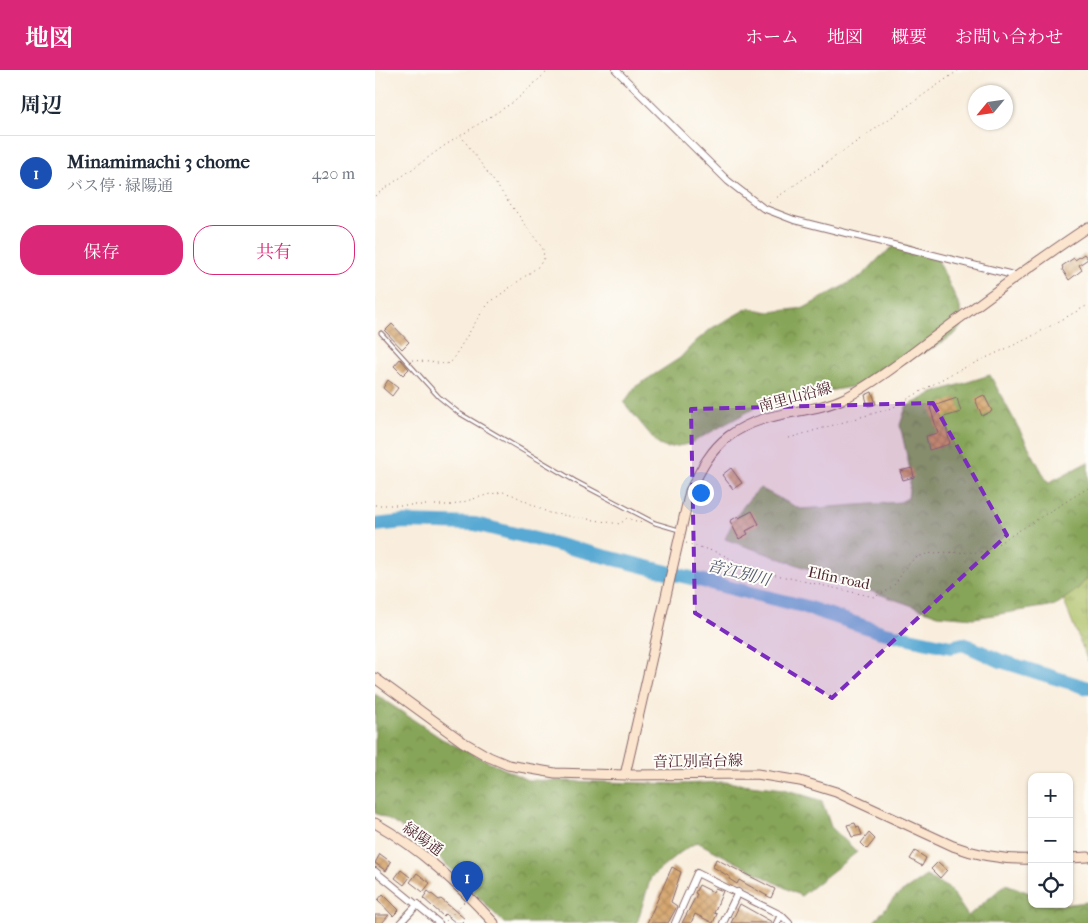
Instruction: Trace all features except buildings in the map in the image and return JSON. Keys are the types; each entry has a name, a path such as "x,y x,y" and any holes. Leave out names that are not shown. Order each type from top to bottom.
{"street":[{"path":"616,70 728,181 763,208 794,220 1017,276"},
{"name":"南里山沿線","path":"625,775 674,554 690,491 699,471 712,453 729,436 751,423 774,415 819,406 845,398 878,378 1017,276 1088,227"},
{"name":"音江別高台線","path":"375,678 463,742 489,757 509,765 555,774 757,774 800,781 836,792 971,853 1011,859 1028,859"},
{"name":"緑陽通","path":"375,823 431,862 468,895 494,923"},
{"path":"1073,858 1088,857"},
{"path":"376,873 439,923"},
{"path":"675,923 697,873 781,914 789,923"},
{"path":"723,923 738,892"},
{"path":"401,923 417,904"},
{"path":"777,923 781,914"}],"lane":[{"path":"381,333 439,397 459,413 575,481 655,523 680,530"}],"path":[{"path":"375,196 515,101 549,70"},
{"path":"763,208 959,70"},
{"path":"410,365 412,360 445,364 451,362 489,302 539,266 543,258 543,248 461,136"},
{"path":"789,438 892,408 951,374 1027,339 1088,305"},
{"name":"Elfin road","path":"678,541 719,553 754,570 874,596 885,592 893,586 906,566 915,559 933,553 986,551 1088,488"},
{"path":"375,505 453,504 503,492 549,513 620,524 627,518 644,524"},
{"path":"443,923 464,901"}],"highlighted area":[{"path":"933,403 1007,535 832,698 695,613 691,409"}],"green space":[{"path":"898,243 937,258 960,307 961,326 955,334 934,347 856,386 764,403 689,444 667,448 659,445 624,403 635,387 680,358 712,328 748,308 770,312 804,308 863,275 880,257"},
{"path":"990,375 1048,483 1088,462 1088,577 1078,589 1056,605 974,618 938,615 725,539 740,511 760,488 800,509 900,502 908,498 911,474 900,425 906,407 933,393"},
{"path":"1088,498 1088,661 1057,584"},
{"path":"375,694 442,739 527,780 681,784 724,782 784,789 822,801 831,827 857,852 801,896 697,842 681,852 651,877 637,923 504,923 460,877 427,847 393,822 375,813"},
{"path":"926,876 950,889 968,916 1006,884 1028,892 1028,908 1073,908 1073,904 1088,902 1088,923 873,923 895,897"}],"waterway":[{"name":"音江別川","path":"375,525 404,522 475,524 803,606 881,632 951,647 963,644 1001,661 1088,688"}],"place":[{"name":"Minamimachi 3 chome","path":"467,902"}]}
